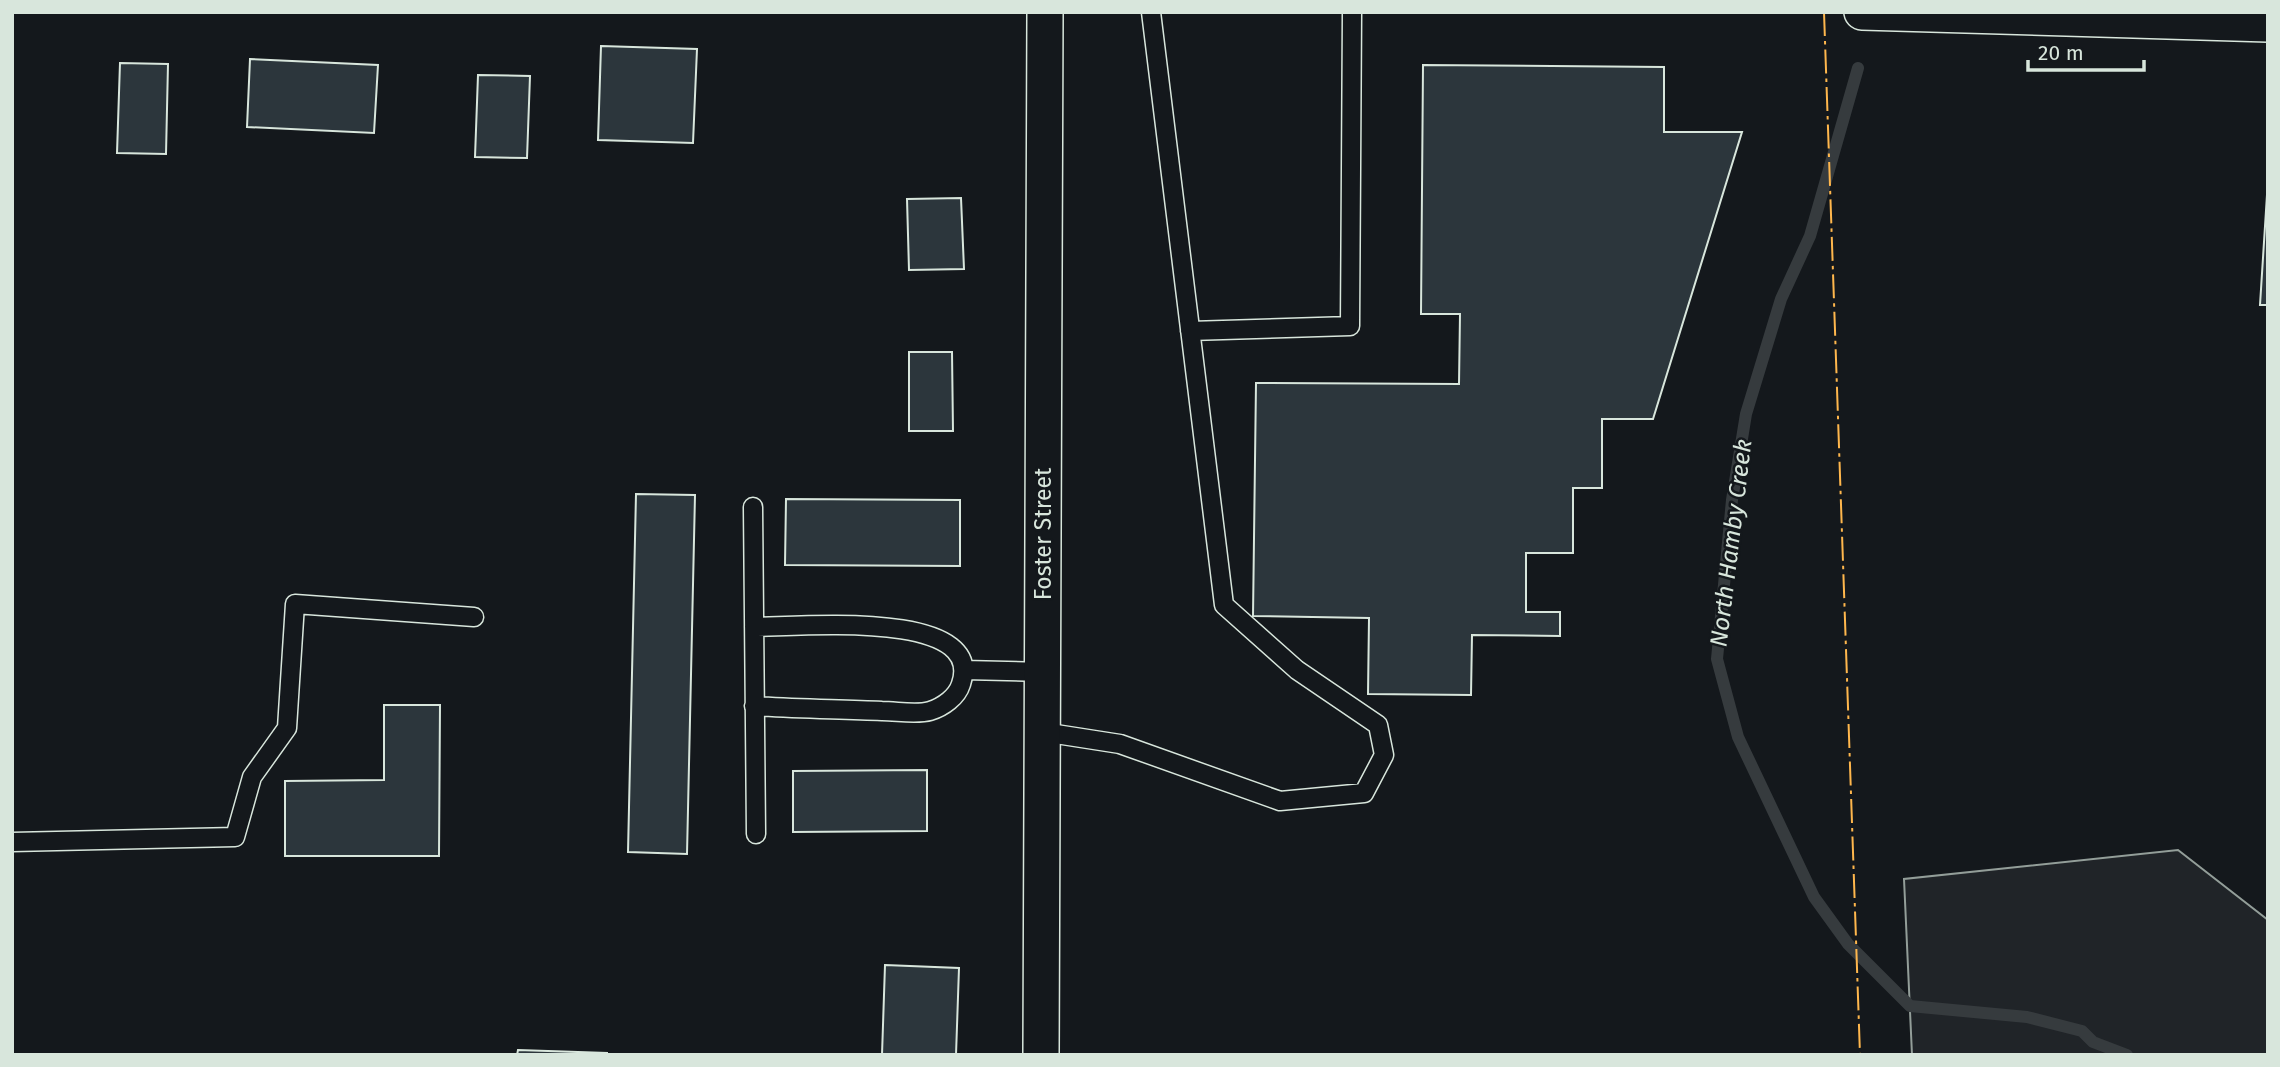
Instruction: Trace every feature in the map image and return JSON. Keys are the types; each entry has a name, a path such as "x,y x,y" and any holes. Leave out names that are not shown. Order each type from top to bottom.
{"street":[{"name":"Foster Street","path":"1041,1055 1045,12"},
{"path":"1862,12 2268,24"}],"lane":[{"path":"1043,732 1120,744 1280,802 1364,793 1384,755 1378,725 1297,670 1224,606 1151,12"},
{"path":"1190,331 1350,326 1352,12"},
{"path":"753,507 756,834"},
{"path":"12,842 235,836 251,777 287,727 295,604 474,617"},
{"path":"754,627 898,628 930,634 955,647 964,659 961,687 953,698 928,712 754,706"},
{"path":"964,670 1043,672"}],"shaded area":[{"path":"2178,850 2268,920 2268,1055 1912,1055 1904,879"}],"building":[{"path":"601,46 697,49 693,143 598,140"},
{"path":"250,59 378,65 374,133 247,127"},
{"path":"120,63 168,64 166,154 117,153"},
{"path":"1423,65 1664,67 1664,132 1742,132 1653,419 1602,419 1602,488 1573,488 1573,553 1526,553 1526,612 1560,612 1560,636 1472,635 1471,695 1368,694 1369,618 1253,616 1256,383 1459,384 1460,314 1421,314"},
{"path":"478,75 530,76 527,158 475,157"},
{"path":"2268,179 2268,305 2260,305"},
{"path":"961,198 964,269 909,270 907,199"},
{"path":"909,352 952,352 953,431 909,431"},
{"path":"636,494 695,495 687,854 628,852"},
{"path":"786,499 960,500 960,566 785,565"},
{"path":"384,705 440,705 439,856 285,856 285,781 384,780"},
{"path":"927,770 927,831 793,832 793,771"},
{"path":"885,965 959,968 956,1055 882,1055"},
{"path":"518,1050 607,1053 607,1055 517,1055"}],"waterway":[{"name":"North Hamby Creek","path":"1858,68 1810,236 1781,299 1746,414 1732,500 1717,659 1738,737 1814,897 1848,944 1910,1006 2027,1017 2082,1031 2093,1042 2127,1055"}],"power":[{"path":"1824,12 1860,1055"}]}
